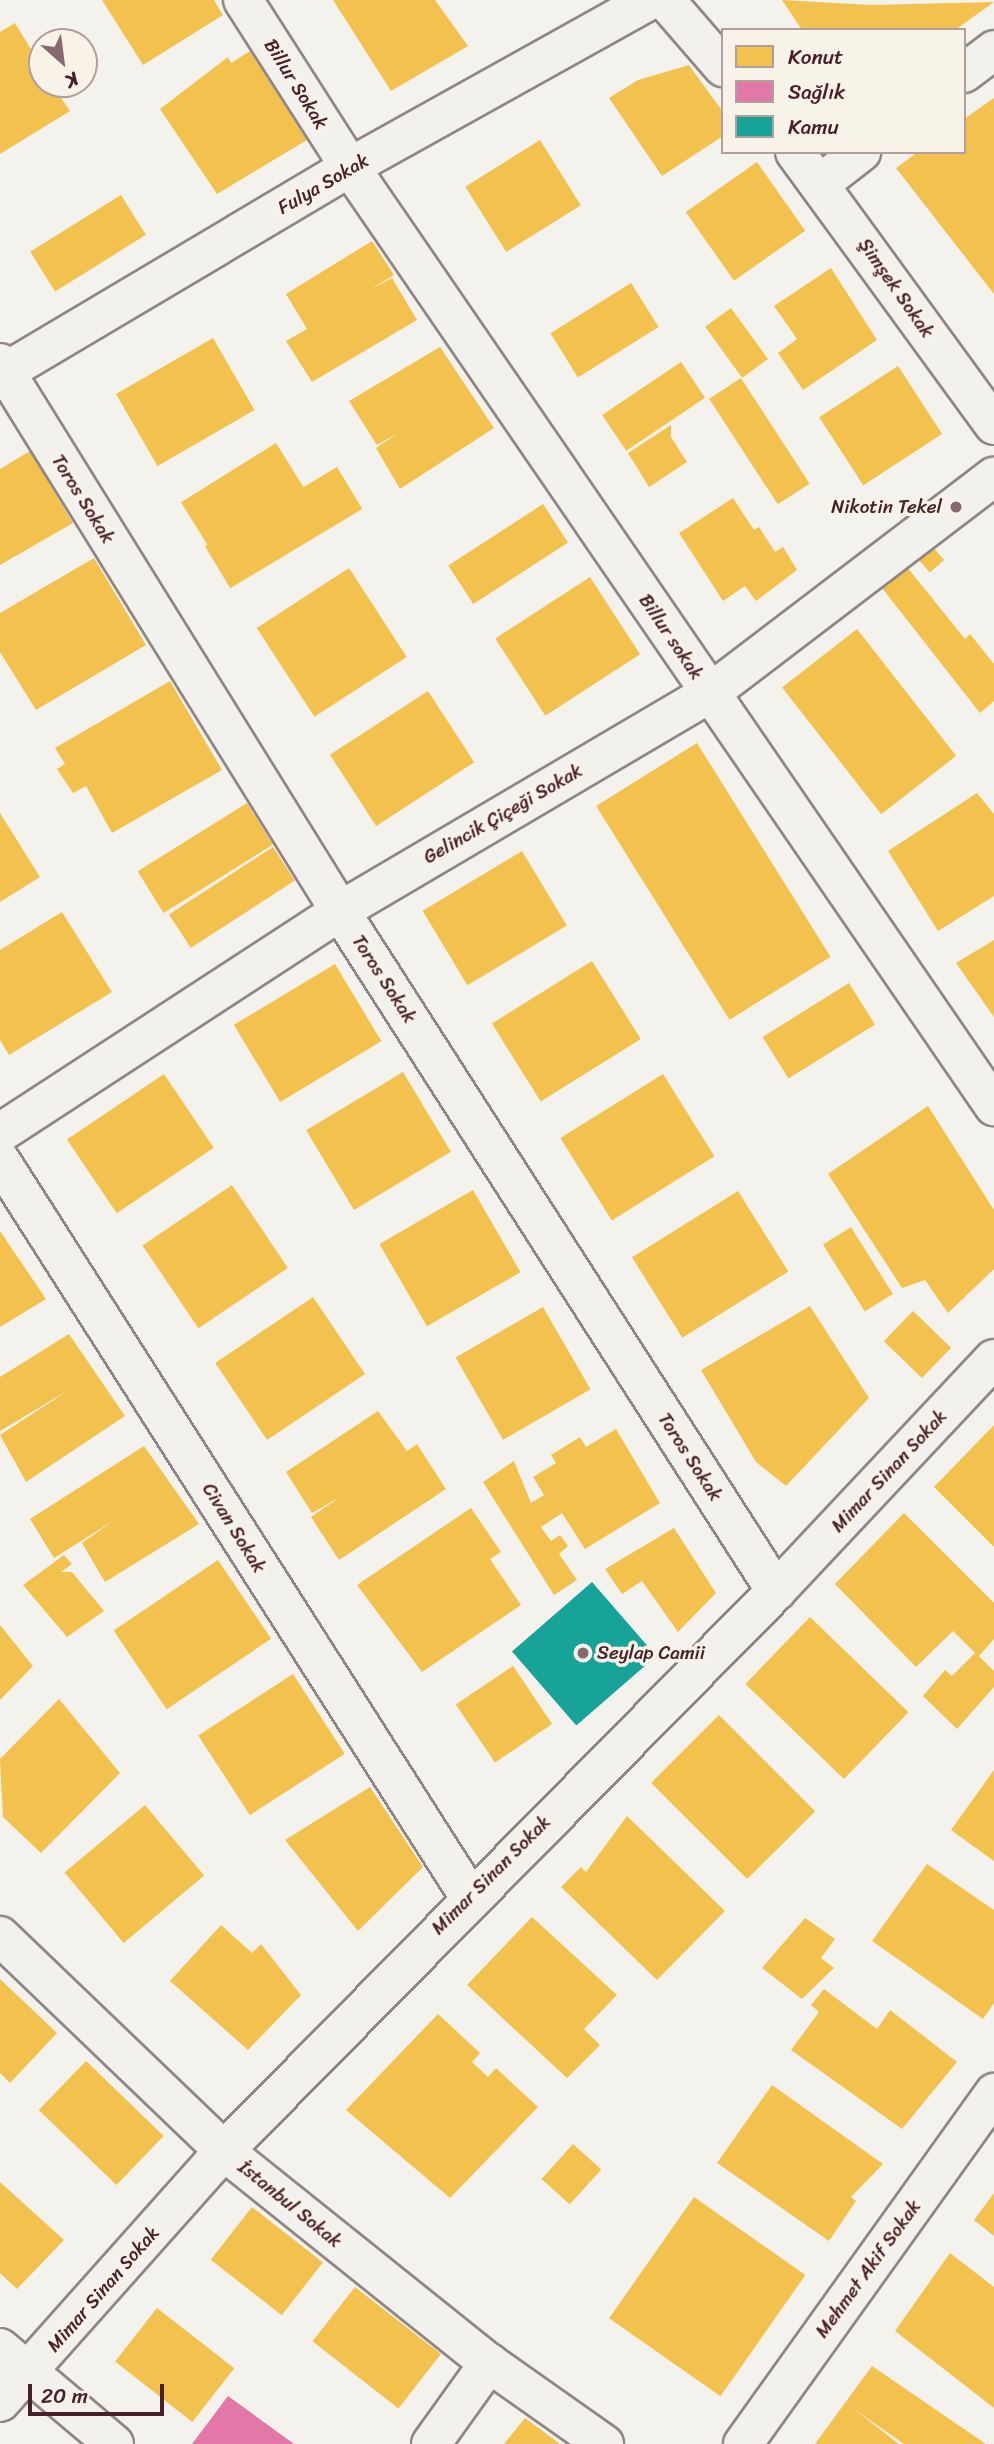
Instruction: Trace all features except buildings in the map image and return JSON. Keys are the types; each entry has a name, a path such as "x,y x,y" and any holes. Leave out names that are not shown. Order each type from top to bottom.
{"street":[{"name":"Billur Sokak","path":"243,0 349,167"},
{"name":"Fulya Sokak","path":"2,370 349,167 650,0"},
{"path":"666,0 721,65"},
{"path":"966,71 994,50"},
{"name":"Şimşek Sokak","path":"798,154 994,425"},
{"path":"821,183 858,154"},
{"name":"Billur sokak","path":"349,167 994,1106"},
{"name":"Toros Sokak","path":"2,370 340,911 776,1591"},
{"name":"Gelincik Çiçeği Sokak","path":"0,1133 340,911 710,693 994,477"},
{"name":"Civan Sokak","path":"0,1160 469,1896"},
{"name":"Mimar Sinan Sokak","path":"0,2402 29,2373 224,2151 469,1896 776,1591 994,1359"},
{"name":"İstanbul Sokak","path":"0,1936 224,2151 489,2363 604,2444"},
{"name":"Mehmet Akif Sokak","path":"743,2444 994,2093"},
{"path":"0,2348 114,2444"},
{"path":"430,2444 489,2363"}],"place":[{"name":"Nikotin Tekel","path":"956,507"},
{"name":"Seylap Camii","path":"583,1653"}]}
